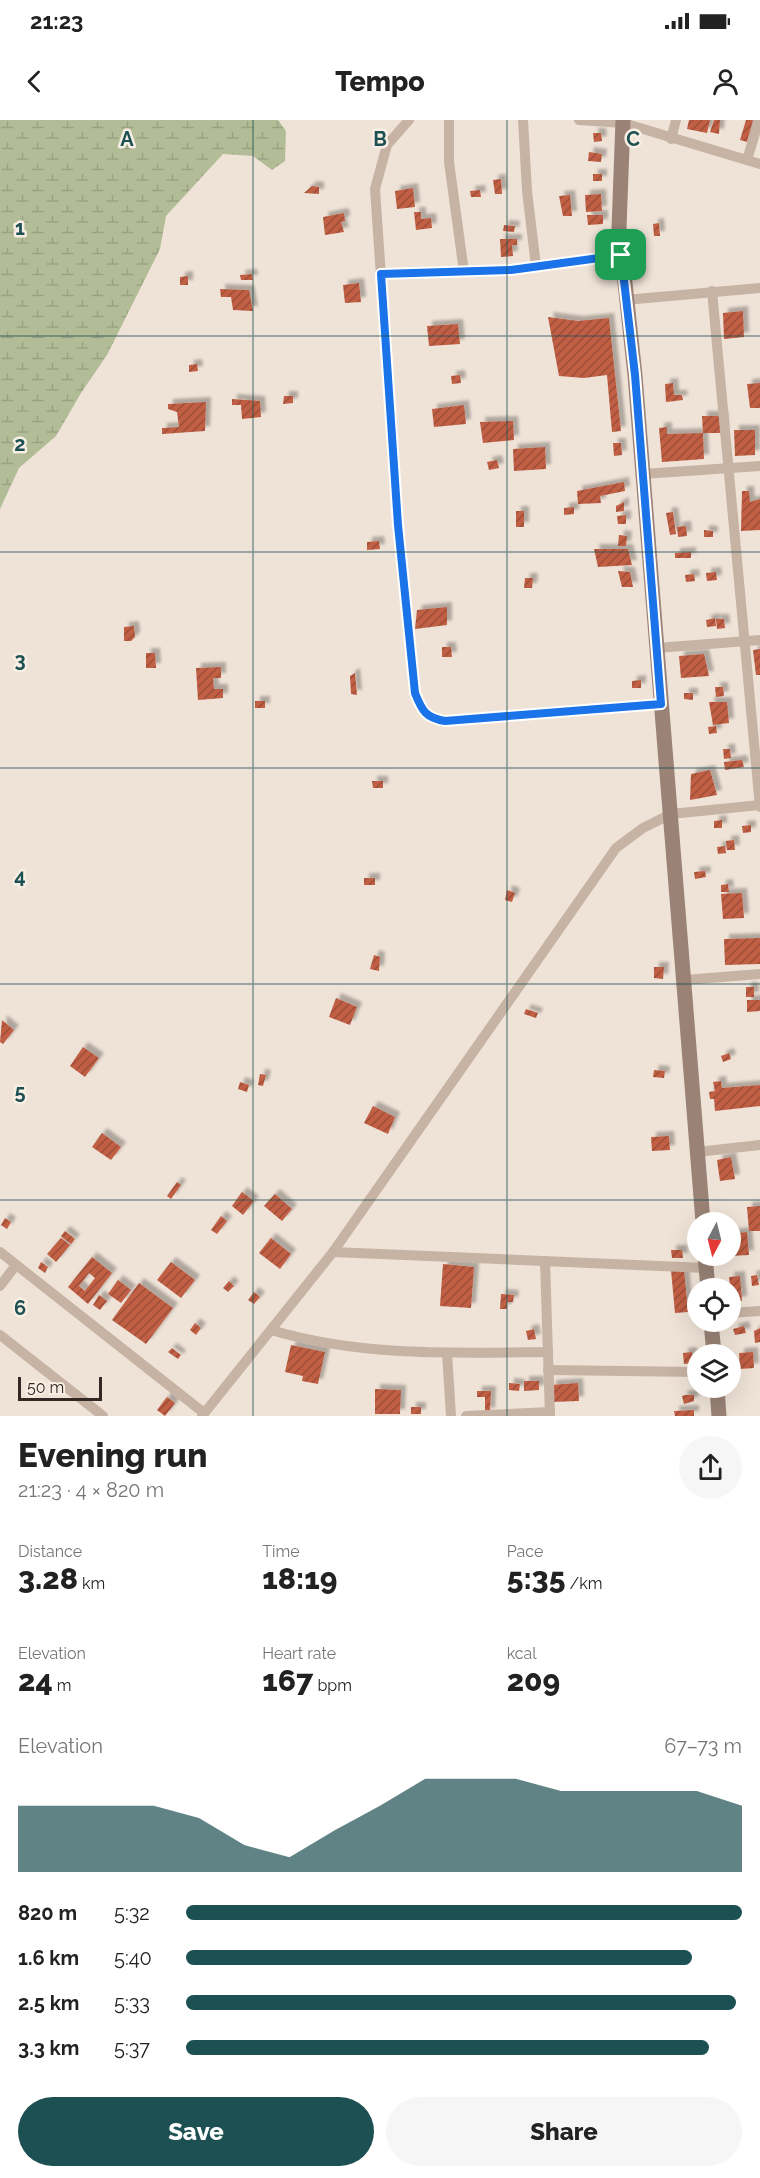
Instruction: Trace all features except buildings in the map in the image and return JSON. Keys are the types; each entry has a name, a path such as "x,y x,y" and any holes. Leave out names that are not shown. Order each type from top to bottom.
{"street":[{"path":"409,120 387,145 376,177 398,525 415,693 421,709 433,719 445,721 661,704"},
{"path":"449,120 449,162 464,272"},
{"path":"523,120 527,191 536,266"},
{"path":"579,120 623,121 671,139 760,164"},
{"path":"671,139 676,120"},
{"path":"747,160 759,120"},
{"path":"623,121 619,228 643,474 702,1212"},
{"path":"381,274 464,272 621,255"},
{"path":"625,300 760,288"},
{"path":"0,1252 203,1414 333,1252 616,848 643,828 671,814 760,806 712,291"},
{"path":"643,474 760,466"},
{"path":"657,648 760,639"},
{"path":"684,980 760,974"},
{"path":"697,1152 760,1145"},
{"path":"333,1252 545,1261 687,1262"},
{"path":"466,1416 550,1414 545,1261"},
{"path":"0,1286 16,1265"},
{"path":"741,1312 760,1311"},
{"path":"271,1330 346,1348 447,1353 548,1352"},
{"path":"0,1335 103,1416"},
{"path":"447,1353 451,1416"},
{"path":"548,1370 687,1372"},
{"path":"718,1398 719,1416"}],"green space":[{"path":"0,120 278,120 286,131 285,161 272,170 253,156 223,154 166,216 160,249 107,355 56,436 19,468 0,509"}],"route":[{"path":"621,255 635,375 661,704 445,721 433,719 421,709 415,693 398,525 381,274 511,270 621,255"}]}
